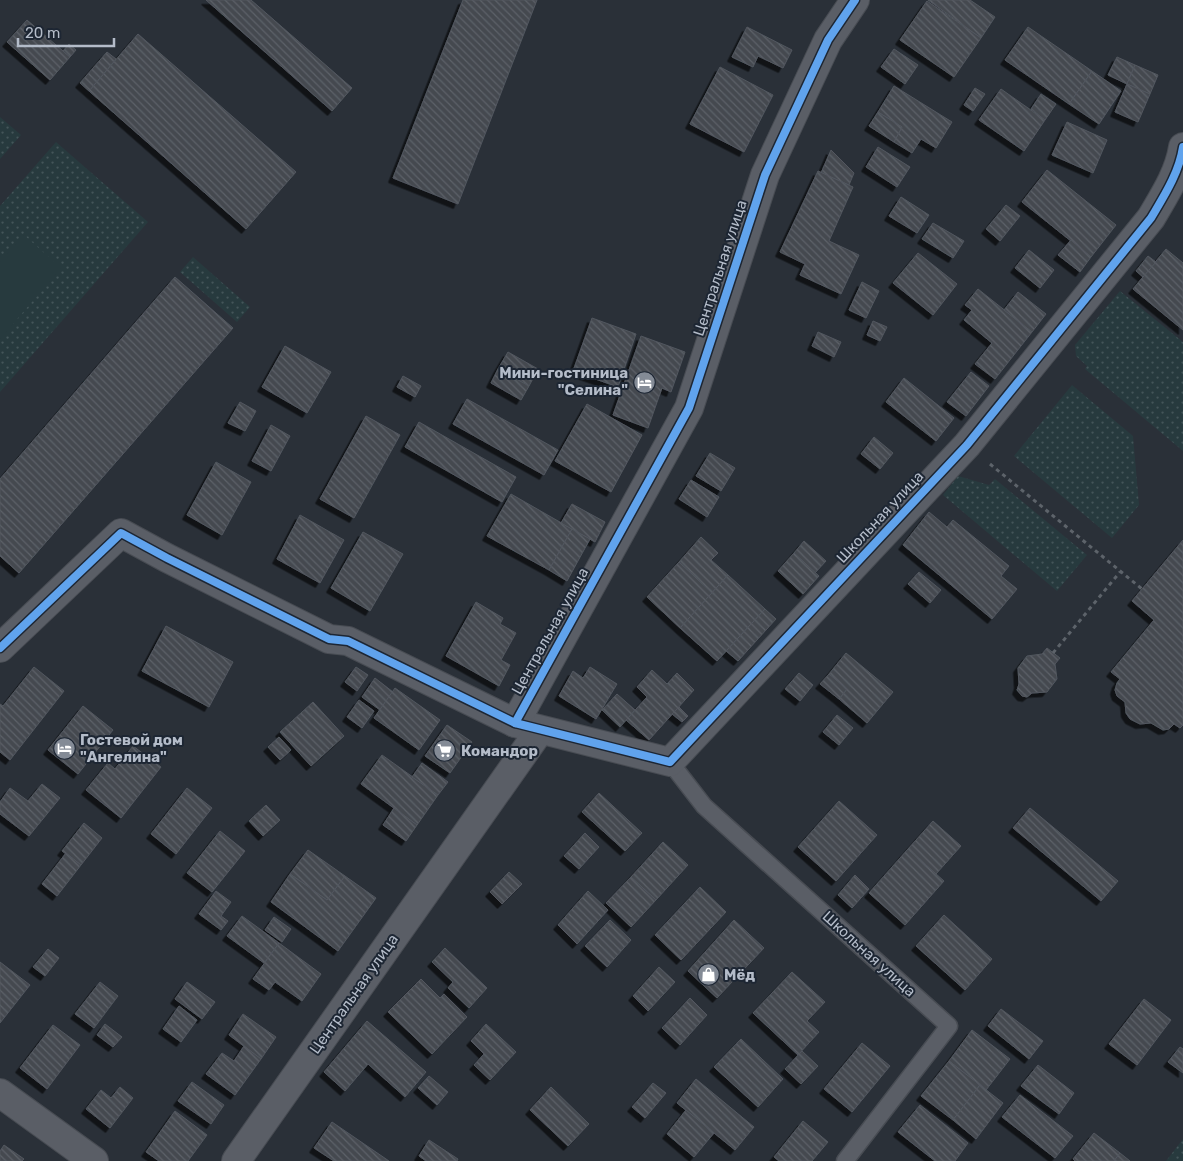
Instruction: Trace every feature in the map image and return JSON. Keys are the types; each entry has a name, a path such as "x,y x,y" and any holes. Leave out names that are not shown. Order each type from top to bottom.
{"street":[{"name":"Центральная улица","path":"236,1161 528,726 689,408 765,175 828,40 855,0"},
{"name":"Школьная улица","path":"670,762 967,445 1151,218 1166,194 1175,174 1183,147"},
{"path":"0,648 121,533 329,639 348,641 528,726 670,762"},
{"path":"0,1093 94,1161"}],"lane":[{"name":"Школьная улица","path":"670,762 704,806 949,1026 844,1161"}],"path":[{"path":"967,445 1142,590"},
{"path":"1054,653 1120,572"}],"green space":[{"path":"0,117 21,135 0,159"},
{"path":"56,142 148,222 0,392 0,206"},
{"path":"24,235 61,268 0,339 0,262"},
{"path":"193,257 250,307 237,322 180,272"},
{"path":"1120,291 1183,342 1183,451 1085,369 1087,366 1076,356 1075,345"},
{"path":"1072,385 1133,436 1139,505 1112,538 1014,456"},
{"path":"958,476 989,485 995,479 1087,555 1057,591 943,495"},
{"path":"1183,1139 1183,1161 1166,1161"}],"building":[{"path":"206,0 251,0 352,88 332,111"},
{"path":"463,0 537,0 458,204 393,178"},
{"path":"928,0 970,0 995,17 981,38"},
{"path":"927,1 981,38 954,77 900,40"},
{"path":"27,20 70,57 50,80 7,42"},
{"path":"747,27 792,50 783,68 758,56 753,67 732,57"},
{"path":"1028,27 1092,71 1069,104 1005,60"},
{"path":"138,34 296,172 246,229 89,91"},
{"path":"69,44 76,50 70,57 63,51"},
{"path":"894,49 918,65 905,84 881,67"},
{"path":"107,52 116,59 89,91 80,83"},
{"path":"1117,57 1135,65 1127,84 1108,75"},
{"path":"1135,65 1158,75 1150,94 1127,84"},
{"path":"720,67 773,95 744,152 690,124"},
{"path":"1092,71 1121,91 1099,124 1069,104"},
{"path":"1127,84 1150,94 1138,122 1115,112"},
{"path":"894,86 952,122 936,148 921,139 912,153 894,142 902,127 878,112"},
{"path":"975,88 985,94 973,111 964,105"},
{"path":"1001,89 1045,120 1024,151 979,120"},
{"path":"1041,94 1056,104 1045,120 1031,109"},
{"path":"878,112 902,127 894,142 869,126"},
{"path":"1067,122 1107,140 1093,173 1052,155"},
{"path":"878,147 910,167 897,187 866,167"},
{"path":"831,150 854,173 849,185 821,173"},
{"path":"1047,170 1116,225 1091,257 1022,202"},
{"path":"818,171 853,187 829,241 859,255 841,294 800,275 805,264 780,252"},
{"path":"901,197 929,215 917,233 889,216"},
{"path":"1006,205 1020,216 1000,241 986,229"},
{"path":"933,223 964,241 953,258 922,239"},
{"path":"1071,240 1091,257 1080,272 1058,255"},
{"path":"1166,249 1183,263 1183,330 1133,289"},
{"path":"1029,250 1054,270 1040,288 1015,268"},
{"path":"918,253 957,284 933,315 893,283"},
{"path":"1148,256 1156,262 1143,277 1136,271"},
{"path":"175,277 233,328 19,573 0,556 0,479"},
{"path":"862,282 879,291 866,318 849,310"},
{"path":"978,289 1032,332 995,379 975,364 992,343 964,320 972,310 965,305"},
{"path":"1018,292 1046,314 1032,332 1004,310"},
{"path":"592,318 636,334 618,387 573,371"},
{"path":"873,321 887,327 880,341 867,335"},
{"path":"818,332 841,342 834,357 812,346"},
{"path":"641,336 685,352 671,392 662,388 648,428 613,415"},
{"path":"285,346 331,372 307,413 262,387"},
{"path":"508,352 538,369 529,386 498,369"},
{"path":"498,369 529,386 521,400 491,383"},
{"path":"971,372 989,386 966,416 947,402"},
{"path":"403,376 421,386 415,397 397,387"},
{"path":"904,378 954,418 936,441 886,402"},
{"path":"467,399 558,450 544,475 453,424"},
{"path":"240,402 256,411 245,431 228,423"},
{"path":"587,404 642,435 611,492 555,461"},
{"path":"366,416 400,435 354,518 320,499"},
{"path":"419,422 516,477 502,502 405,447"},
{"path":"271,425 290,436 271,471 252,461"},
{"path":"874,437 893,453 880,469 861,454"},
{"path":"710,453 735,468 721,491 696,476"},
{"path":"216,462 251,482 222,535 187,515"},
{"path":"691,480 719,497 707,517 679,499"},
{"path":"511,494 572,529 549,570 487,536"},
{"path":"572,504 605,522 595,542 561,523"},
{"path":"929,512 947,527 953,520 1009,566 1001,576 1017,589 992,619 903,545"},
{"path":"300,515 344,540 320,583 277,559"},
{"path":"572,529 590,539 567,581 549,570"},
{"path":"363,532 403,554 370,611 331,588"},
{"path":"701,537 718,553 711,560 728,575 712,593 679,562"},
{"path":"1183,540 1183,725 1180,728 1174,724 1169,729 1163,730 1151,723 1140,724 1130,719 1126,713 1125,702 1117,696 1115,690 1120,679 1111,672 1154,620 1132,601"},
{"path":"804,541 826,561 815,573 794,553"},
{"path":"794,553 819,576 803,594 778,571"},
{"path":"679,562 712,593 680,628 647,597"},
{"path":"919,572 941,590 930,603 908,584"},
{"path":"728,575 765,609 717,661 680,628"},
{"path":"476,602 503,618 500,624 516,633 501,660 510,665 499,686 446,656"},
{"path":"765,609 776,619 738,661 726,651"},
{"path":"166,626 233,662 209,707 142,671"},
{"path":"1047,648 1060,658 1055,664 1057,679 1047,692 1032,693 1027,697 1022,696 1017,690 1019,684 1018,668 1027,656 1042,654"},
{"path":"846,653 893,692 867,723 839,699 847,689 829,674"},
{"path":"34,667 64,691 10,760 0,752 0,704 3,706"},
{"path":"356,667 368,675 357,691 345,682"},
{"path":"590,667 617,684 596,719 559,696 573,671 583,678"},
{"path":"652,670 667,684 677,673 694,690 649,740 626,720 647,697 637,687"},
{"path":"799,673 813,685 800,701 785,689"},
{"path":"829,674 847,689 839,699 820,684"},
{"path":"375,678 393,692 380,710 362,697"},
{"path":"395,688 440,720 419,750 374,718"},
{"path":"617,694 635,710 620,727 602,710"},
{"path":"359,700 374,711 362,728 347,717"},
{"path":"313,702 344,736 311,766 280,732"},
{"path":"83,706 113,730 78,774 48,750"},
{"path":"679,707 688,716 682,722 672,714"},
{"path":"837,715 853,728 839,745 823,732"},
{"path":"447,725 472,742 450,773 425,756"},
{"path":"279,737 291,750 280,760 268,747"},
{"path":"133,746 161,767 121,818 86,790 108,763 115,769"},
{"path":"382,755 438,795 417,825 361,784"},
{"path":"422,763 448,782 438,795 412,777"},
{"path":"42,784 60,798 29,836 0,814 0,802 10,788 28,801"},
{"path":"187,788 212,808 176,854 151,834"},
{"path":"599,793 642,833 625,851 582,812"},
{"path":"839,801 877,835 836,881 798,847"},
{"path":"266,805 280,820 263,836 249,821"},
{"path":"394,808 417,825 406,841 383,825"},
{"path":"1030,808 1118,881 1101,901 1013,828"},
{"path":"933,821 961,846 936,874 908,849"},
{"path":"84,823 102,838 81,865 62,851"},
{"path":"220,831 245,851 212,892 187,873"},
{"path":"585,833 599,847 579,869 564,856"},
{"path":"663,842 688,865 656,900 631,877"},
{"path":"908,849 944,881 905,925 869,893"},
{"path":"308,850 345,876 327,900 290,874"},
{"path":"66,853 81,865 57,896 42,884"},
{"path":"509,872 522,884 502,904 490,892"},
{"path":"290,874 327,900 345,876 376,898 338,951 271,902"},
{"path":"855,875 869,889 852,908 838,895"},
{"path":"631,877 656,900 631,927 606,903"},
{"path":"700,887 726,912 681,960 655,935"},
{"path":"216,891 231,902 221,916 228,921 221,930 199,914"},
{"path":"588,891 608,910 577,944 558,925"},
{"path":"944,915 992,959 965,990 916,946"},
{"path":"242,916 279,943 264,963 227,936"},
{"path":"274,917 291,929 282,942 265,930"},
{"path":"610,920 631,940 607,967 585,946"},
{"path":"734,920 764,948 717,998 688,971"},
{"path":"279,943 321,974 302,1001 275,982 269,990 253,979"},
{"path":"445,948 487,988 469,1008 448,988 453,982 432,962"},
{"path":"48,949 59,958 45,976 33,967"},
{"path":"0,962 30,985 0,1023"},
{"path":"659,967 675,982 648,1011 633,996"},
{"path":"792,972 825,1002 807,1021 819,1032 798,1055 753,1013"},
{"path":"421,979 440,998 444,994 467,1017 432,1054 388,1012"},
{"path":"100,982 118,996 94,1028 75,1014"},
{"path":"187,982 215,1002 202,1019 175,999"},
{"path":"690,998 707,1015 680,1045 662,1028"},
{"path":"1144,999 1171,1020 1137,1065 1109,1044"},
{"path":"179,1006 197,1020 181,1042 163,1029"},
{"path":"1001,1009 1043,1041 1029,1059 988,1026"},
{"path":"243,1014 276,1037 261,1059 229,1035"},
{"path":"367,1021 426,1072 405,1097 368,1064 345,1091 324,1072"},
{"path":"105,1024 122,1037 113,1047 97,1035"},
{"path":"486,1024 516,1052 490,1080 474,1065 484,1054 471,1041"},
{"path":"53,1025 80,1045 47,1089 20,1068"},
{"path":"972,1030 1010,1059 986,1090 949,1061"},
{"path":"741,1039 783,1079 758,1107 714,1067"},
{"path":"862,1043 890,1066 852,1112 824,1089"},
{"path":"244,1046 261,1059 235,1095 206,1074 222,1053 234,1061"},
{"path":"1180,1047 1183,1049 1183,1073 1168,1062"},
{"path":"802,1051 818,1066 801,1084 785,1069"},
{"path":"949,1061 980,1085 953,1120 921,1096"},
{"path":"1038,1065 1074,1093 1059,1114 1021,1086"},
{"path":"429,1076 448,1092 437,1105 418,1088"},
{"path":"696,1079 754,1127 735,1150 677,1103"},
{"path":"192,1082 224,1105 211,1124 178,1101"},
{"path":"653,1083 666,1093 645,1118 632,1107"},
{"path":"980,1085 1003,1103 976,1139 953,1120"},
{"path":"120,1087 133,1098 110,1128 86,1109 101,1090 111,1098"},
{"path":"551,1087 589,1124 568,1146 530,1110"},
{"path":"1020,1095 1073,1136 1055,1158 1002,1117"},
{"path":"920,1105 968,1143 955,1161 935,1161 898,1132"},
{"path":"686,1110 714,1133 694,1157 667,1134"},
{"path":"175,1111 207,1135 188,1161 159,1161 146,1152"},
{"path":"803,1121 828,1142 812,1161 779,1161 774,1157"},
{"path":"332,1122 389,1161 334,1161 314,1148"},
{"path":"1094,1133 1120,1153 1114,1161 1075,1161 1073,1159"},
{"path":"429,1140 458,1159 457,1161 426,1161 419,1156"},
{"path":"4,1145 24,1159 22,1161 0,1161 0,1151"},
{"path":"1120,1153 1130,1161 1114,1161"}],"cycle path":[{"path":"515,723 689,408 765,175 828,40 855,0"},
{"path":"0,648 121,533 329,639 348,641 515,723 670,762 967,445 1151,218 1175,175 1183,147"}],"place":[{"name":"Мини-гостиница \"Селина\"","path":"644,382"},
{"name":"Гостевой дом \"Ангелина\"","path":"64,749"},
{"name":"Командор","path":"445,751"},
{"name":"Мёд","path":"708,975"}]}
